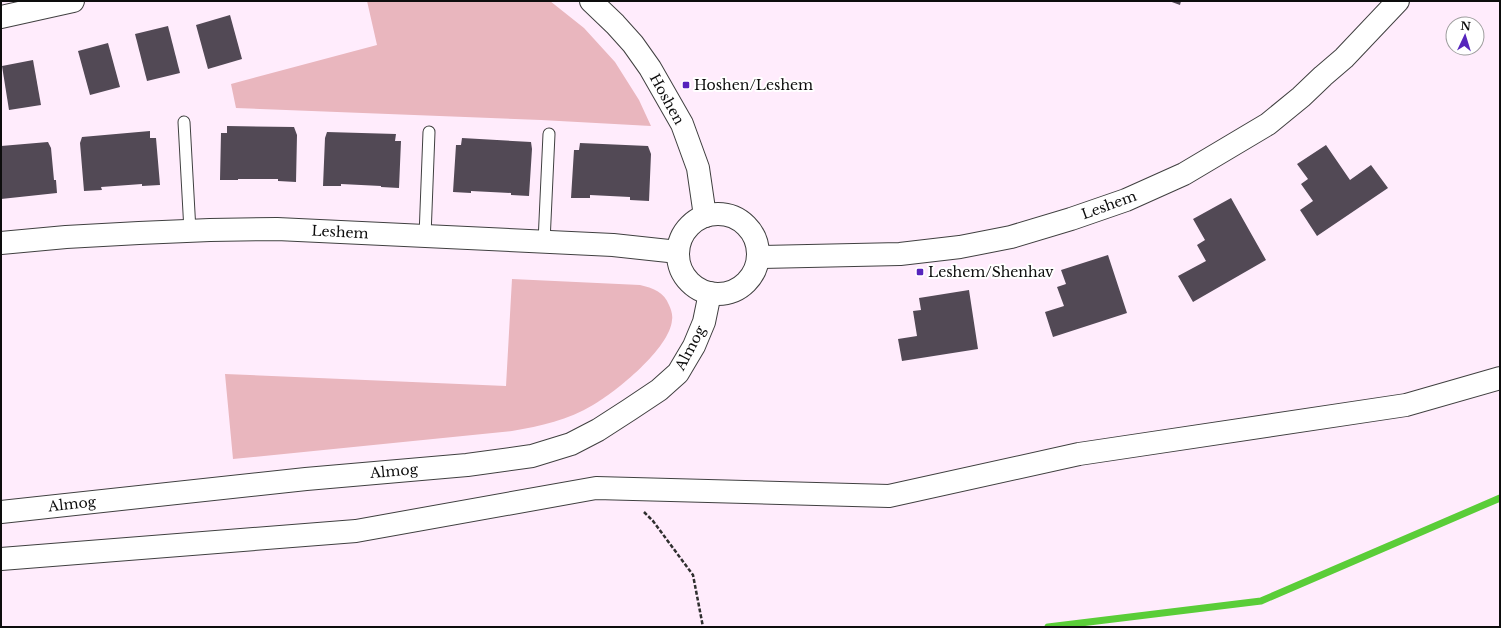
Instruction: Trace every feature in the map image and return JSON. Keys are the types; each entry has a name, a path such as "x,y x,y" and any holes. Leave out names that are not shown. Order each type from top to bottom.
{"street":[{"path":"1,17 73,1"},
{"name":"Hoshen","path":"591,1 633,44 650,68 682,124 698,168 705,216"},
{"name":"Leshem","path":"758,257 900,254 960,248 1011,237 1126,200 1184,174 1268,124 1301,97 1344,58 1398,1"},
{"path":"715,214 732,216 749,228 756,242 758,257 754,273 742,287 724,294 704,292 693,286 684,276 678,261 679,242 682,235 691,224 705,216 715,214"},
{"name":"Leshem","path":"1,244 66,237 190,230 277,229 613,245 678,252"},
{"name":"Almog","path":"1,512 306,479 467,465 532,456 571,444 598,430 630,410 659,390 678,373 694,346 704,322 710,293"},
{"path":"1,559 356,531 596,488 889,496 1078,454 1406,405 1500,378"}],"lane":[{"path":"184,122 190,230"},
{"path":"425,236 429,132"},
{"path":"544,242 549,134"}],"path":[{"path":"619,488 653,520 693,575 703,627"}],"shaded area":[{"path":"367,1 550,1 584,28 615,62 639,100 651,126 541,120 236,108 231,84 377,45"},
{"path":"512,279 640,285 658,291 667,301 672,312 669,331 652,356 628,380 593,405 574,415 554,422 512,431 233,459 225,374 506,386"}],"building":[{"path":"1169,1 1181,1 1180,5"},
{"path":"230,15 242,59 208,69 196,25"},
{"path":"168,26 180,73 147,81 135,34"},
{"path":"108,43 120,87 90,95 78,51"},
{"path":"33,60 41,105 9,110 2,66"},
{"path":"227,126 294,127 297,135 296,182 278,181 278,179 220,180 221,133 227,133"},
{"path":"150,131 150,138 156,138 160,185 142,186 142,184 101,187 102,190 84,191 80,143 82,137"},
{"path":"327,132 396,134 395,141 401,141 399,188 341,184 341,186 323,186 325,138"},
{"path":"462,138 531,142 532,149 529,196 511,195 511,193 471,191 471,193 453,192 456,145 461,145"},
{"path":"48,142 51,148 54,180 56,180 57,193 1,199 1,146"},
{"path":"580,143 648,146 651,154 649,201 630,200 630,197 590,195 590,198 571,198 574,150 579,150"},
{"path":"1326,145 1350,180 1371,165 1388,188 1317,236 1300,210 1313,201 1301,184 1308,179 1297,164"},
{"path":"1231,198 1266,260 1193,302 1178,276 1206,261 1197,245 1205,240 1193,219"},
{"path":"1108,255 1127,313 1053,337 1045,312 1064,306 1057,287 1066,284 1061,270"},
{"path":"969,290 978,349 902,361 898,339 917,336 913,311 921,310 919,298"}],"waterway":[{"path":"1048,627 1261,601 1500,498"}],"place":[{"name":"Hoshen/Leshem","path":"686,85"},
{"name":"Leshem/Shenhav","path":"920,272"}]}
